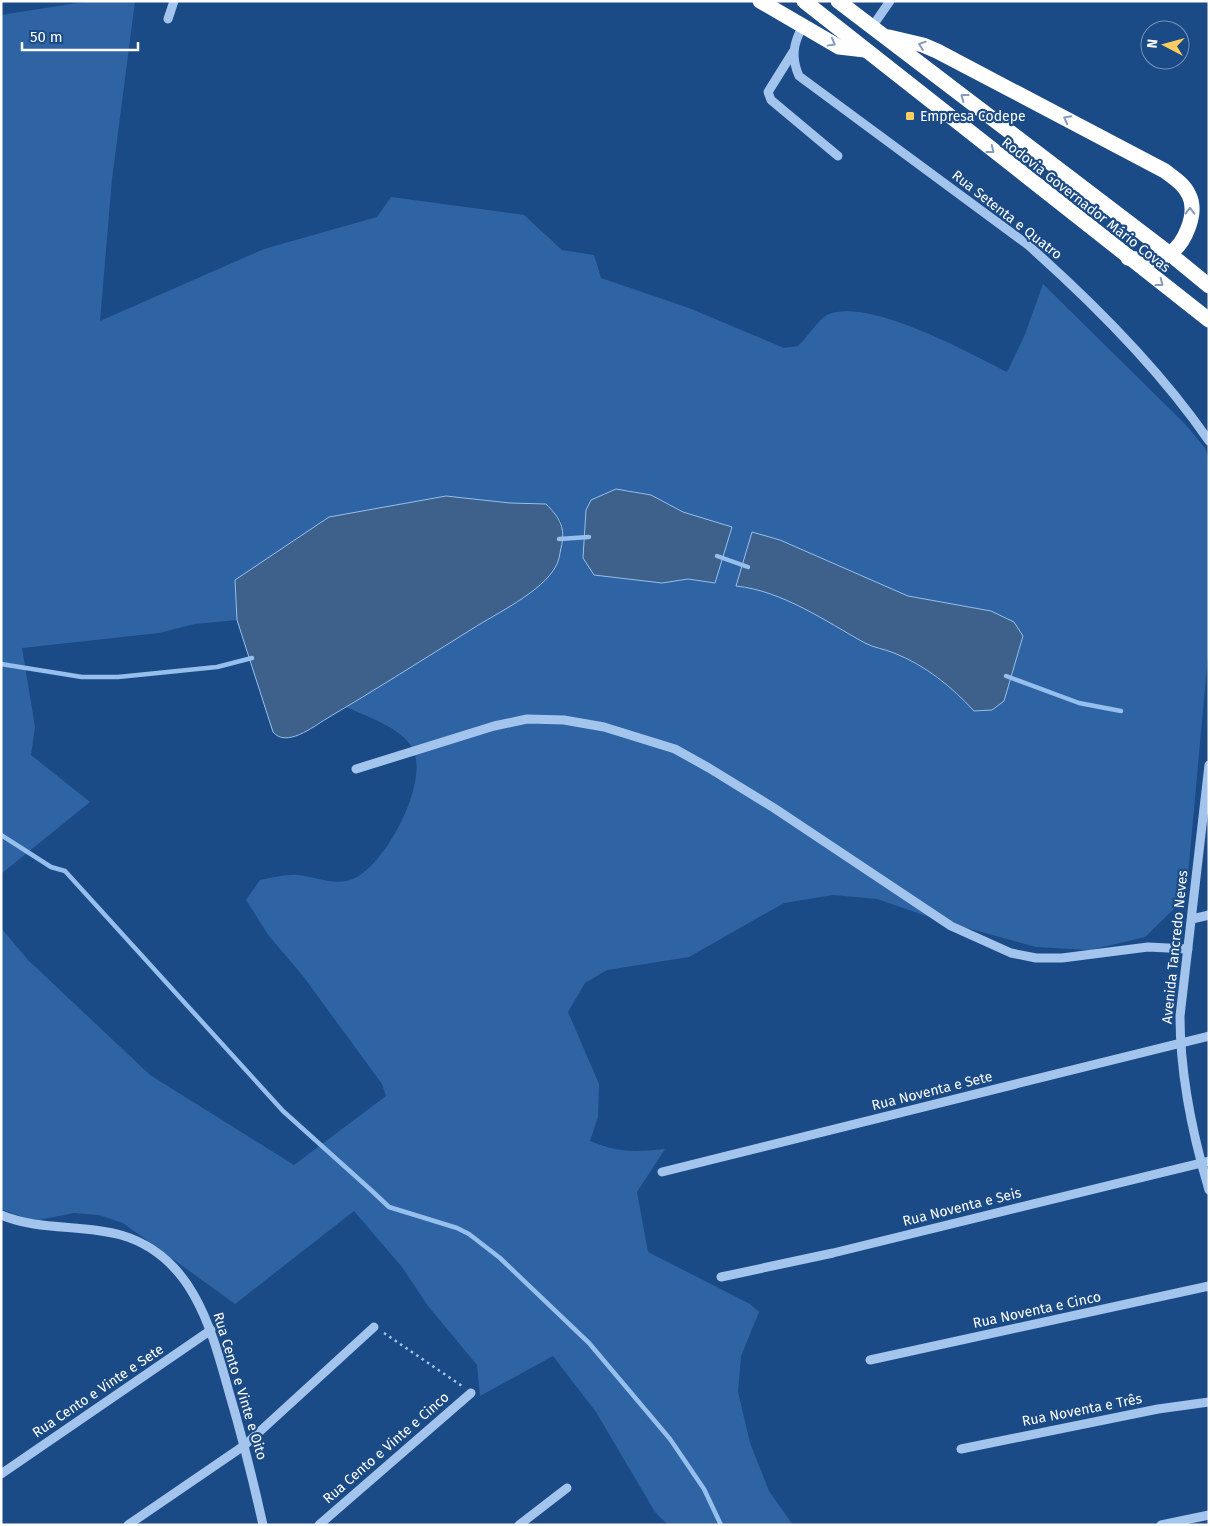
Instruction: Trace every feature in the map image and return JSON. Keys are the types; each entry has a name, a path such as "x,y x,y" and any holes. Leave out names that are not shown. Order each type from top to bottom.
{"highway":[{"path":"760,1 839,47 865,50"},
{"name":"Rodovia Governador Mário Covas","path":"804,1 1209,320"},
{"name":"Rodovia Governador Mário Covas","path":"838,1 1170,254 1209,286"},
{"path":"885,36 923,45 937,51 1165,171 1180,182 1190,197 1191,216 1186,235 1170,254 1156,260 1128,258"}],"street":[{"path":"168,19 174,1"},
{"path":"872,27 890,1"},
{"path":"802,26 796,36 793,52 768,92 771,100 838,156"},
{"name":"Rua Setenta e Quatro","path":"793,52 794,64 799,76 1028,245 1061,275 1161,379 1209,441"},
{"path":"356,769 494,726 527,720 564,720 604,727 675,749 750,792 951,926 1002,949 1036,958 1062,958 1148,947 1188,949"},
{"name":"Avenida Tancredo Neves","path":"1209,765 1208,792 1180,1016 1182,1078 1205,1162 1209,1190"},
{"path":"1192,919 1209,915"},
{"name":"Rua Noventa e Sete","path":"662,1172 1209,1036"},
{"name":"Rua Noventa e Seis","path":"721,1277 832,1253 1205,1162"},
{"name":"Rua Cento e Vinte e Oito","path":"1,1215 39,1224 120,1234 149,1247 172,1264 195,1294 211,1330 245,1445 263,1525"},
{"name":"Rua Noventa e Cinco","path":"870,1360 1209,1286"},
{"path":"128,1525 245,1445 374,1327"},
{"name":"Rua Cento e Vinte e Sete","path":"1,1474 211,1330"},
{"name":"Rua Cento e Vinte e Cinco","path":"319,1525 471,1393"},
{"name":"Rua Noventa e Três","path":"961,1449 1158,1409 1209,1402"},
{"path":"518,1525 567,1488"},
{"path":"1161,1525 1209,1515"}],"path":[{"path":"374,1327 471,1393"}],"shaded area":[{"path":"90,1 135,1 112,179 100,321 264,249 377,217 391,197 524,215 562,250 594,255 601,278 689,308 784,348 798,346 827,315 844,311 866,313 918,329 1007,372 1024,337 1043,284 1185,424 1205,448 1209,460 1209,644 1188,875 1174,909 1145,937 1090,950 1036,947 941,921 877,899 833,895 784,903 689,957 607,970 585,983 568,1012 599,1084 598,1117 590,1141 610,1148 627,1151 665,1149 637,1192 648,1252 750,1304 759,1312 741,1356 738,1392 750,1443 769,1491 793,1525 668,1525 655,1512 596,1412 553,1356 480,1396 477,1365 428,1306 402,1267 354,1211 235,1304 123,1223 99,1215 74,1213 33,1221 1,1209 1,928 28,960 150,1075 294,1165 386,1096 382,1084 303,976 269,936 246,900 260,880 293,875 342,882 357,877 369,868 393,838 403,819 415,781 416,763 413,749 401,735 383,724 346,707 531,592 557,565 563,539 561,521 546,504 510,503 235,580 237,620 195,624 159,633 22,648 35,727 31,755 90,802 1,874 1,15","holes":["626,490 651,495 683,512 702,518 714,583 688,579 662,583","780,540 908,596 991,611 1020,649 1013,664 974,711 937,678 905,658 868,645 787,600 754,589 737,586"]},
{"path":"616,489 651,495 683,512 732,527 715,583 688,579 662,583 594,575 583,558 586,510 591,500"},
{"path":"446,496 510,503 546,504 561,524 563,535 556,566 549,576 530,593 381,686 307,731 292,737 278,736 273,732 237,620 235,580 329,517"},
{"path":"752,532 780,540 908,596 991,611 1014,622 1023,636 1004,701 992,710 974,711 947,685 927,670 905,658 868,645 787,600 753,589 736,586"}],"waterway":[{"path":"559,539 589,537"},
{"path":"717,556 748,567"},
{"path":"1,664 82,677 118,677 217,667 252,658"},
{"path":"1006,676 1079,703 1121,711"},
{"path":"1,835 51,867 65,871 283,1111 389,1207 457,1228 469,1234 500,1258 589,1343 670,1439 704,1489 721,1525"}],"place":[{"name":"Empresa Codepe","path":"910,116"}]}
